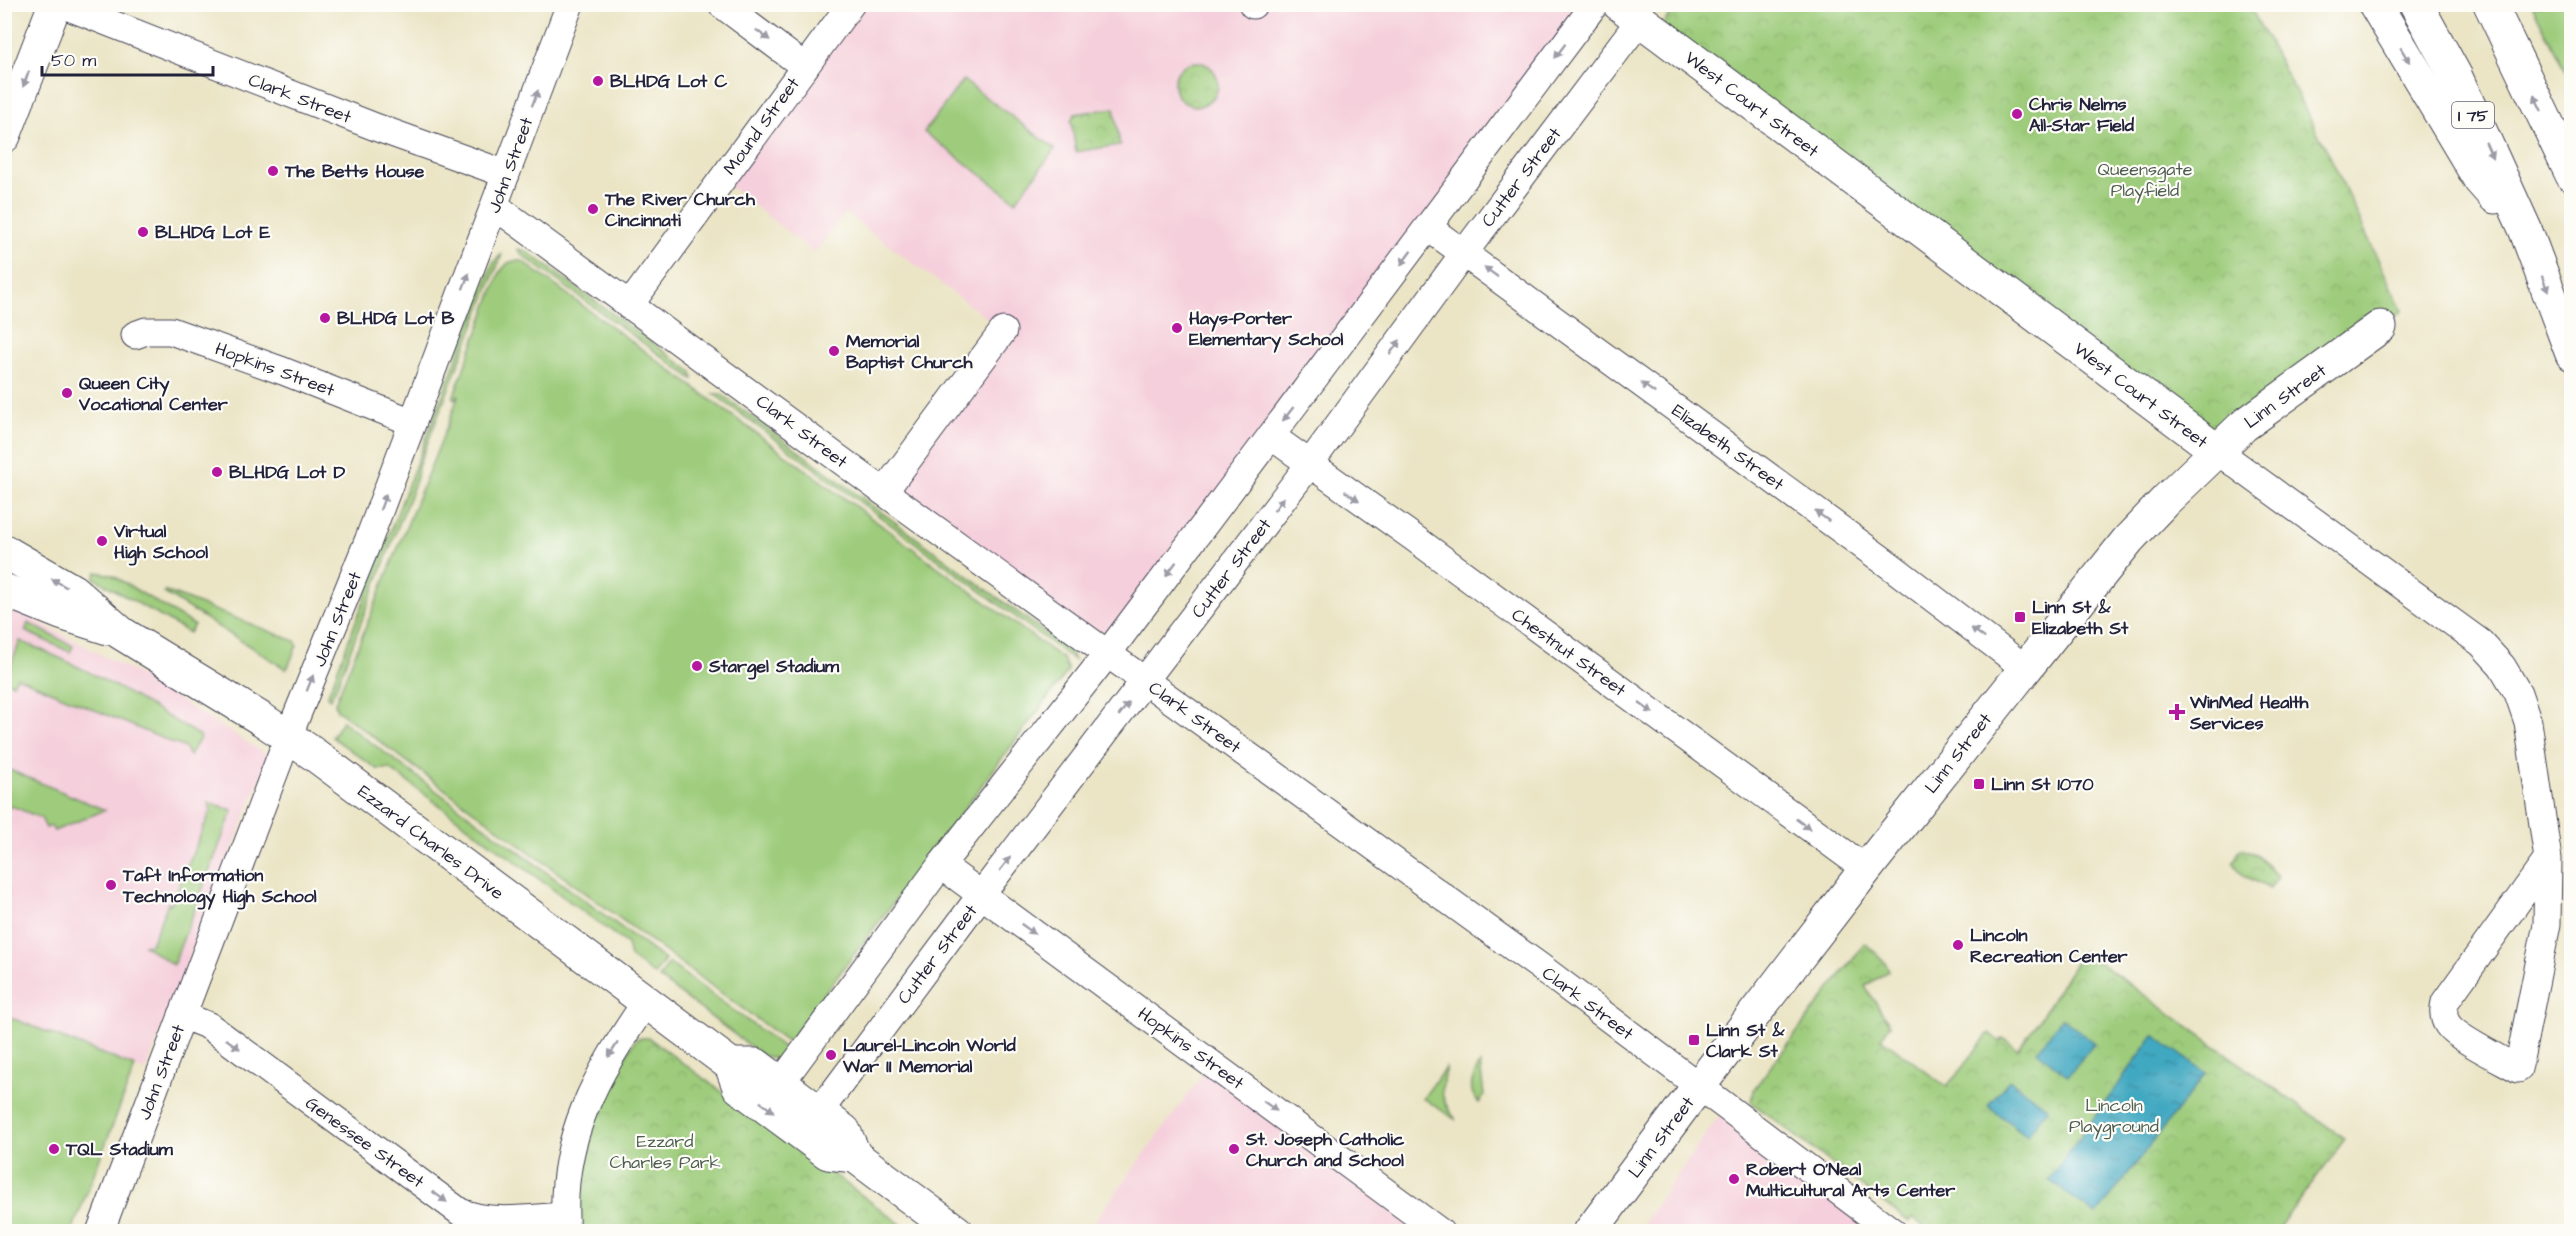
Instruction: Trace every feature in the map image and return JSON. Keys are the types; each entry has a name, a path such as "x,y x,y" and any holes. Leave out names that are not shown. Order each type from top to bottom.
{"main road":[{"path":"4,136 55,4"},
{"path":"2375,4 2480,180 2525,229"},
{"name":"I 75","path":"2416,4 2456,76 2525,229 2571,354"},
{"path":"2490,4 2571,175"},
{"name":"West Court Street","path":"1629,12 2216,450"},
{"name":"Linn Street","path":"1590,1232 1866,869 2128,540 2216,450 2243,426 2380,327"},
{"name":"Ezzard Charles Drive","path":"4,551 73,591 121,633 288,737 730,1065 739,1087 828,1153 855,1156"},
{"name":"Ezzard Charles Drive","path":"4,590 61,613 121,633"},
{"name":"Ezzard Charles Drive","path":"730,1065 756,1065 844,1131 855,1156 957,1232"}],"street":[{"name":"Clark Street","path":"61,4 378,128 506,174"},
{"name":"John Street","path":"100,1232 288,737 368,541 570,4"},
{"path":"721,4 805,67"},
{"name":"Mound Street","path":"629,306 851,4"},
{"path":"780,1084 941,865 1108,653 1595,4"},
{"name":"Cutter Street","path":"819,1112 981,894 1309,465 1464,253 1629,12"},
{"name":"Clark Street","path":"495,206 884,492 1539,966 1893,1232"},
{"name":"Elizabeth Street","path":"1429,228 1888,564 2025,668"},
{"name":"Hopkins Street","path":"135,335 146,331 171,331 283,371 412,422"},
{"path":"884,492 1003,331"},
{"name":"Chestnut Street","path":"1271,436 1866,869"},
{"name":"West Court Street","path":"2216,450 2481,643 2502,666 2518,693 2528,722 2548,859 2547,924 2518,1069 2453,1030 2444,1017 2443,1010 2445,1002 2548,859"},
{"name":"Hopkins Street","path":"941,865 1440,1232"},
{"path":"565,1224 564,1187 569,1159 587,1102 607,1059 646,1002"},
{"name":"Genessee Street","path":"182,1015 209,1026 460,1212 475,1218 565,1224"}],"shaded area":[{"name":"Hays-Porter Elementary School","path":"1196,4 1199,6 1595,5 1108,653 884,492 1003,330 845,213 814,253 722,180 851,5"},
{"name":"Taft Information Technology High School","path":"4,604 134,672 269,756 145,1071 5,1015"},
{"name":"St. Joseph Catholic Church and School","path":"1208,1067 1434,1232 1087,1232"},
{"path":"1719,1116 1877,1232 1637,1232"}],"green space":[{"name":"Queensgate Playfield","path":"1676,4 2249,5 2328,152 2402,311 2332,361 2216,450 1657,34"},
{"path":"2532,5 2569,5 2572,9 2571,82"},
{"path":"1196,62 1212,68 1218,84 1212,100 1196,106 1180,100 1174,84 1180,68"},
{"path":"963,80 1055,149 1016,201 924,132"},
{"path":"1114,108 1120,145 1076,152 1071,121 1075,114"},
{"path":"518,249 526,251 692,372 693,379 521,254"},
{"path":"502,254 330,699 327,697 493,263"},
{"name":"Stargel Stadium","path":"522,261 1063,659 1068,671 788,1042 337,710 335,703 450,419 459,394 455,399 453,398 500,272 508,263"},
{"path":"714,394 721,394 1070,651 1074,660"},
{"path":"97,572 112,575 194,625 189,633 94,578"},
{"path":"165,591 295,641 297,645 288,667 286,669 164,593"},
{"path":"28,623 73,646 70,652 25,631"},
{"path":"20,641 67,661 113,685 201,737 189,756 185,748 17,677 13,684 5,681"},
{"path":"342,721 665,960 654,975 630,957 627,944 390,769 377,769 332,737"},
{"path":"5,768 105,810 54,831 51,826 46,828 41,818 12,806 5,809"},
{"path":"208,803 233,810 173,965 144,945 151,944 168,903 171,904 211,810"},
{"path":"2241,849 2258,856 2278,877 2270,889 2243,875 2233,862"},
{"name":"Lincoln Playground","path":"1865,943 1884,961 1889,971 1865,986 1890,1025 1881,1038 1947,1087 1989,1033 2000,1042 2003,1038 2018,1049 2083,951 2345,1139 2276,1231 1930,1231 1912,1218 1909,1222 1751,1102 1753,1090"},
{"path":"669,963 782,1046 789,1055 775,1059 762,1055 659,978"},
{"name":"TQL Stadium","path":"4,1015 135,1067 72,1231 5,1231"},
{"name":"Ezzard Charles Park","path":"649,1038 910,1231 576,1232 575,1198 592,1112 636,1039"},
{"path":"1480,1064 1484,1096 1479,1103 1471,1089"},
{"path":"1446,1067 1442,1083 1443,1096 1456,1120 1423,1098"}],"water":[{"path":"2062,1018 2094,1043 2068,1076 2037,1051"},
{"path":"2154,1035 2206,1073 2096,1215 2049,1180"},
{"path":"2009,1080 2048,1108 2027,1136 1988,1106"}],"place":[{"name":"BLHDG Lot C","path":"598,81"},
{"name":"Chris Nelms All-Star Field","path":"2017,114"},
{"name":"The Betts House","path":"273,171"},
{"name":"The River Church Cincinnati","path":"593,209"},
{"name":"BLHDG Lot E","path":"143,232"},
{"name":"BLHDG Lot B","path":"325,318"},
{"name":"Hays-Porter Elementary School","path":"1177,328"},
{"name":"Memorial Baptist Church","path":"834,351"},
{"name":"Queen City Vocational Center","path":"67,393"},
{"name":"BLHDG Lot D","path":"217,472"},
{"name":"Virtual High School","path":"102,541"},
{"name":"Linn St & Elizabeth St","path":"2020,617"},
{"name":"Stargel Stadium","path":"697,666"},
{"name":"WinMed Health Services","path":"2177,712"},
{"name":"Linn St 1070","path":"1979,784"},
{"name":"Taft Information Technology High School","path":"111,885"},
{"name":"Lincoln Recreation Center","path":"1958,945"},
{"name":"Linn St & Clark St","path":"1694,1040"},
{"name":"Laurel–Lincoln World War II Memorial","path":"831,1055"},
{"name":"TQL Stadium","path":"54,1149"},
{"name":"St. Joseph Catholic Church and School","path":"1234,1149"},
{"name":"Robert O'Neal Multicultural Arts Center","path":"1734,1179"}]}
